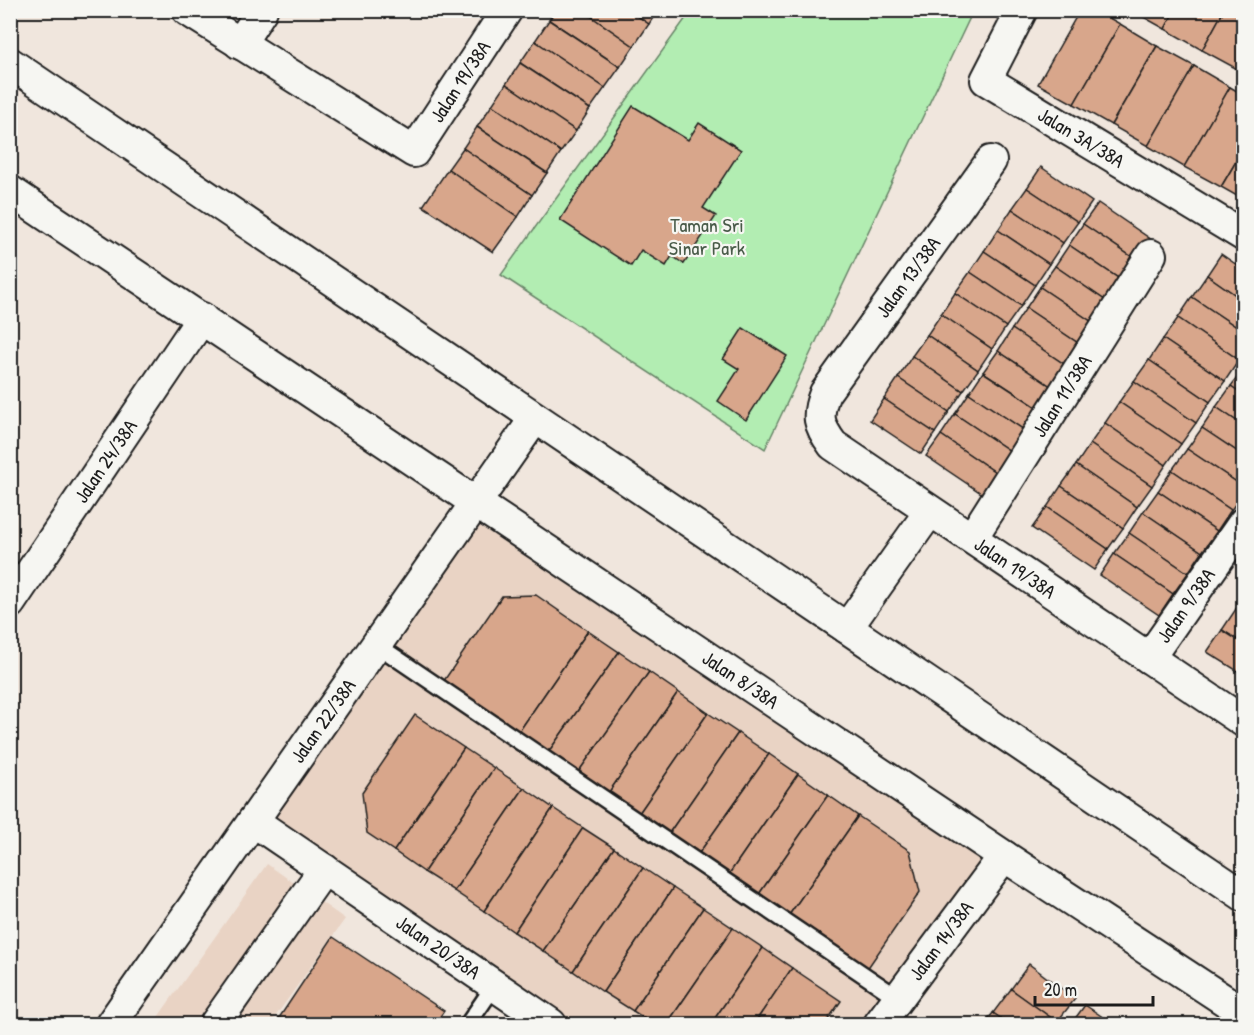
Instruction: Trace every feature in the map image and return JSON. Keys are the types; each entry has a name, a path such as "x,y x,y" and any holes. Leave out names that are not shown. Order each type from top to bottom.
{"street":[{"path":"187,10 240,44 262,10"},
{"name":"Jalan 19/38A","path":"240,44 414,152 507,10"},
{"name":"Jalan 3A/38A","path":"1022,10 986,80 1244,236"},
{"path":"10,63 1244,896"},
{"name":"Jalan 13/38A","path":"825,393 991,162"},
{"name":"Jalan 8/38A","path":"10,191 1004,856 1229,1014"},
{"name":"Jalan 11/38A","path":"972,538 1151,255"},
{"name":"Jalan 24/38A","path":"10,603 202,318"},
{"name":"Jalan 19/38A","path":"825,393 820,406 819,420 824,433 833,445 1244,722"},
{"name":"Jalan 22/38A","path":"111,1024 536,418"},
{"path":"847,628 930,511"},
{"name":"Jalan 9/38A","path":"1149,657 1244,522"},
{"name":"Jalan 20/38A","path":"253,821 551,1024"},
{"name":"Jalan 14/38A","path":"879,1024 1004,856"},
{"path":"215,1024 324,869"}],"lane":[{"path":"376,645 898,998"},
{"path":"468,1024 494,986"}],"shaded area":[{"path":"477,524 982,859 860,1024 577,1024 273,818"},
{"path":"267,864 345,919 270,1024 153,1024"}],"green space":[{"name":"Taman Sri Sinar Park","path":"691,11 973,11 765,449 501,275"}],"building":[{"path":"556,10 582,10 634,46 620,67 549,20"},
{"path":"582,10 629,10 649,24 634,46"},
{"path":"629,10 658,10 649,24"},
{"path":"1080,10 1095,10 1120,24 1074,104 1038,84"},
{"path":"1131,10 1175,10 1165,29"},
{"path":"1175,10 1224,10 1202,50 1165,29"},
{"path":"1224,10 1244,10 1244,62 1239,70 1202,50"},
{"path":"549,20 620,67 605,88 535,41"},
{"path":"1120,24 1157,46 1111,125 1074,104"},
{"path":"535,41 605,88 590,109 520,63"},
{"path":"1157,46 1194,66 1148,146 1111,125"},
{"path":"520,63 590,109 576,131 506,84"},
{"path":"1194,66 1230,87 1184,167 1148,146"},
{"path":"506,84 576,131 561,152 492,105"},
{"path":"1230,87 1244,95 1244,148 1221,187 1184,167"},
{"path":"492,105 561,152 547,173 477,127"},
{"path":"633,106 688,140 699,123 741,150 703,208 716,216 684,264 672,256 666,266 641,250 631,266 560,220"},
{"path":"477,127 547,173 532,195 463,148"},
{"path":"463,148 532,195 518,217 448,169"},
{"path":"1244,148 1244,200 1221,187"},
{"path":"1041,167 1092,202 1078,222 1027,188"},
{"path":"448,169 518,217 493,252 423,206"},
{"path":"1027,188 1078,222 1063,243 1012,209"},
{"path":"1098,203 1155,242 1141,263 1083,224"},
{"path":"1012,209 1063,243 1049,264 998,230"},
{"path":"1083,224 1141,263 1127,284 1069,245"},
{"path":"998,230 1049,264 1035,285 984,251"},
{"path":"1069,245 1127,284 1112,305 1055,266"},
{"path":"984,251 1035,285 1021,306 970,272"},
{"path":"1221,254 1244,270 1244,301 1207,275"},
{"path":"1055,266 1112,305 1098,326 1040,287"},
{"path":"970,272 1021,306 1006,327 955,293"},
{"path":"1207,275 1244,301 1244,332 1192,297"},
{"path":"1040,287 1098,326 1084,347 1026,308"},
{"path":"955,293 1006,327 992,349 941,314"},
{"path":"1192,297 1244,332 1244,354 1239,360 1178,318"},
{"path":"1026,308 1084,347 1070,368 1012,329"},
{"path":"941,314 992,349 978,370 927,335"},
{"path":"1178,318 1239,360 1225,381 1163,339"},
{"path":"743,328 787,356 746,420 718,401 739,369 723,359"},
{"path":"1012,329 1070,368 1055,389 998,351"},
{"path":"927,335 978,370 963,391 912,356"},
{"path":"1163,339 1225,381 1210,402 1149,360"},
{"path":"998,351 1055,389 1041,410 983,372"},
{"path":"912,356 963,391 949,412 898,378"},
{"path":"1149,360 1210,402 1196,423 1134,381"},
{"path":"1244,368 1244,395 1231,386"},
{"path":"983,372 1041,410 1027,432 969,393"},
{"path":"898,378 949,412 935,433 884,399"},
{"path":"1134,381 1196,423 1181,444 1119,402"},
{"path":"1231,386 1244,395 1244,426 1216,407"},
{"path":"969,393 1027,432 1013,453 955,414"},
{"path":"884,399 935,433 921,454 870,420"},
{"path":"1119,402 1181,444 1166,465 1105,423"},
{"path":"1216,407 1244,426 1244,456 1202,428"},
{"path":"955,414 1013,453 998,474 941,435"},
{"path":"1105,423 1166,465 1152,486 1090,444"},
{"path":"1202,428 1244,456 1244,487 1187,449"},
{"path":"941,435 998,474 984,495 926,456"},
{"path":"1090,444 1152,486 1137,507 1076,465"},
{"path":"1187,449 1244,487 1244,492 1231,510 1172,470"},
{"path":"1076,465 1137,507 1123,528 1061,486"},
{"path":"1172,470 1231,510 1217,531 1158,491"},
{"path":"1061,486 1123,528 1108,549 1047,507"},
{"path":"1158,491 1217,531 1202,552 1143,512"},
{"path":"1047,507 1108,549 1094,570 1032,528"},
{"path":"1143,512 1202,552 1188,573 1129,533"},
{"path":"1129,533 1188,573 1173,594 1114,554"},
{"path":"1114,554 1173,594 1159,615 1100,575"},
{"path":"536,595 588,631 518,733 443,682 502,596"},
{"path":"1244,598 1244,614 1236,609"},
{"path":"1236,609 1244,614 1244,644 1222,630"},
{"path":"1222,630 1244,644 1244,675 1207,652"},
{"path":"588,631 619,652 547,754 518,733"},
{"path":"619,652 649,672 577,774 547,754"},
{"path":"649,672 678,692 607,795 577,774"},
{"path":"678,692 708,713 637,816 607,795"},
{"path":"708,713 738,733 667,836 637,816"},
{"path":"415,715 464,748 394,851 367,833 362,793"},
{"path":"738,733 769,754 697,856 667,836"},
{"path":"464,748 494,768 424,872 394,851"},
{"path":"769,754 798,774 727,877 697,856"},
{"path":"494,768 524,788 454,891 424,872"},
{"path":"798,774 828,795 757,897 727,877"},
{"path":"524,788 553,808 484,911 454,891"},
{"path":"828,795 858,816 787,918 757,897"},
{"path":"553,808 583,828 514,932 484,911"},
{"path":"858,816 910,851 920,892 865,972 787,918"},
{"path":"583,828 614,848 543,951 514,932"},
{"path":"614,848 643,868 573,971 543,951"},
{"path":"643,868 673,888 603,992 573,971"},
{"path":"673,888 703,908 633,1011 603,992"},
{"path":"703,908 733,928 667,1024 653,1024 633,1011"},
{"path":"733,928 763,948 711,1024 667,1024"},
{"path":"333,937 444,1011 435,1024 275,1024"},
{"path":"763,948 792,968 754,1024 711,1024"},
{"path":"1029,964 1075,999 1057,1022 1011,989"},
{"path":"792,968 841,1001 825,1024 754,1024"},
{"path":"1011,989 1057,1022 1055,1024 1009,1024 993,1013"},
{"path":"1085,1005 1113,1024 1071,1024"},
{"path":"993,1013 1009,1024 984,1024"}]}
